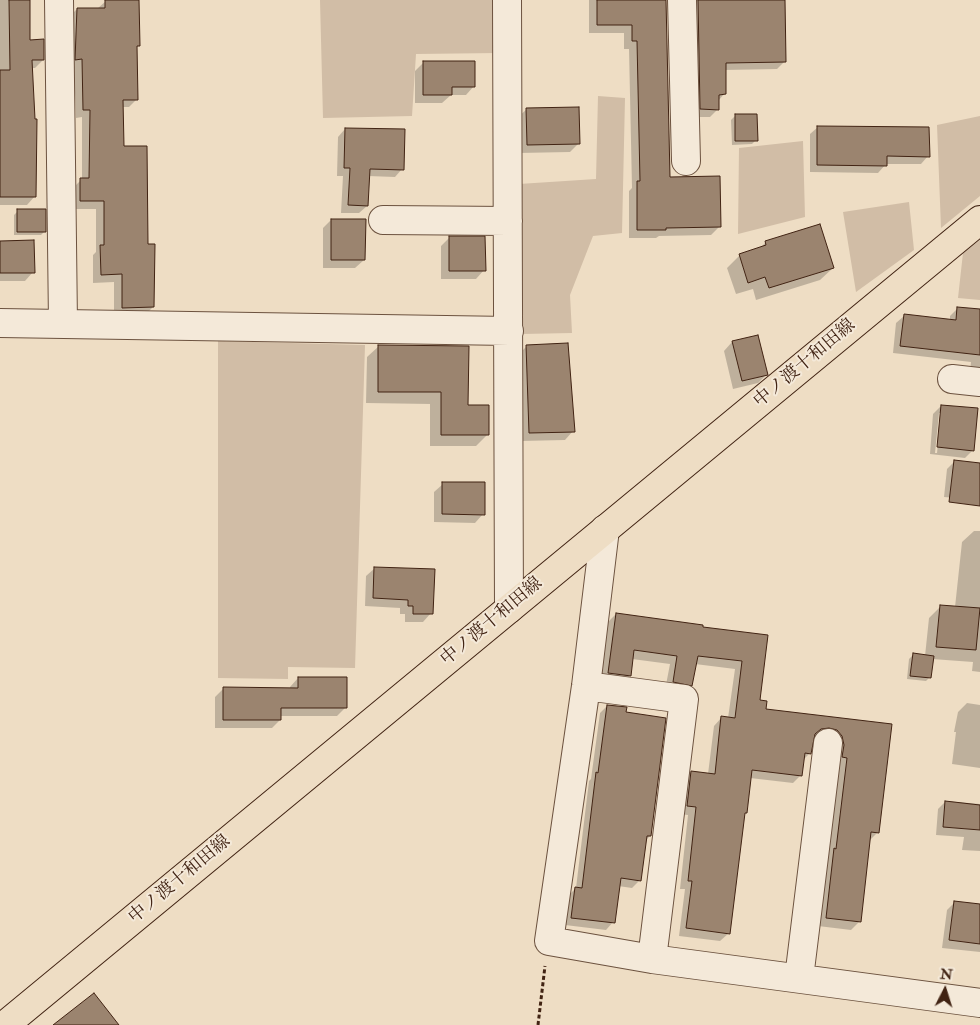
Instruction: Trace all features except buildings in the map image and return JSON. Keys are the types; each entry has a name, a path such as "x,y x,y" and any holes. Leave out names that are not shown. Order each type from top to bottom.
{"main road":[{"name":"中ノ渡十和田線","path":"5,1025 980,220"}],"street":[{"path":"59,0 63,323"},
{"path":"507,0 509,609"},
{"path":"682,0 686,161"},
{"path":"383,220 508,220"},
{"path":"0,323 508,331"},
{"path":"952,379 980,382"},
{"path":"605,529 586,686 549,941 652,959 980,1003"},
{"path":"586,686 684,699 652,959"},
{"path":"799,978 828,743"}],"path":[{"path":"538,1025 549,941"}],"shaded area":[{"path":"320,0 497,0 498,53 416,54 412,116 323,118"},
{"path":"598,96 625,98 622,233 593,236 570,295 572,333 522,334 519,184 596,179"},
{"path":"980,116 980,196 941,228 937,125"},
{"path":"803,141 805,217 738,234 739,148"},
{"path":"909,202 914,250 856,292 843,212"},
{"path":"980,240 980,300 958,298 963,253"},
{"path":"218,341 365,345 355,668 288,667 288,679 218,678"}]}
